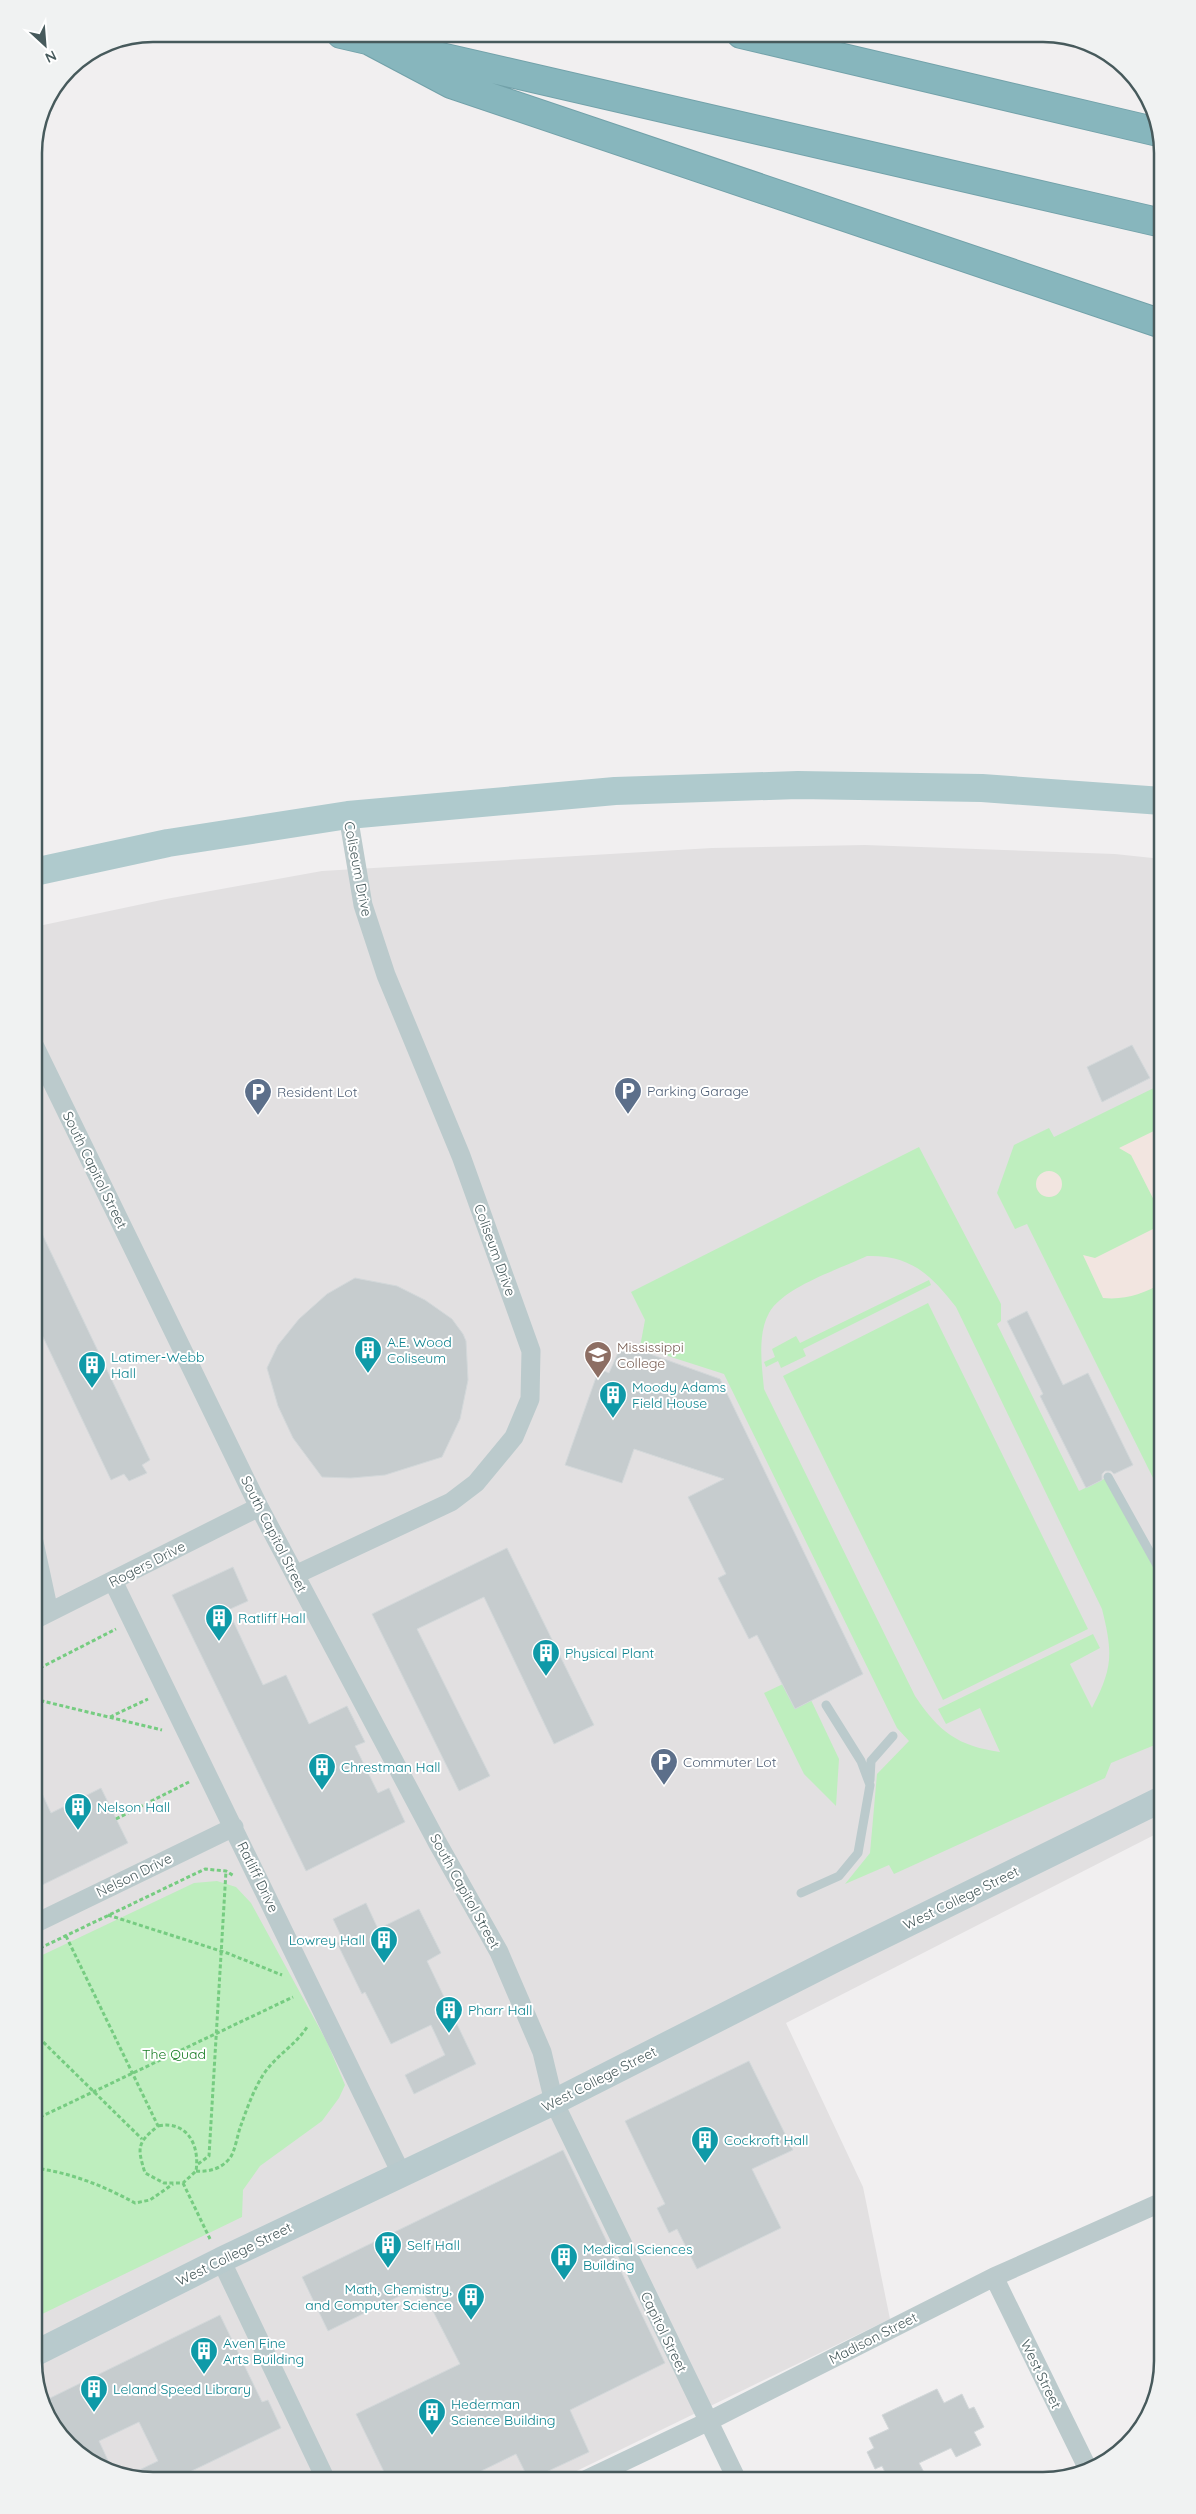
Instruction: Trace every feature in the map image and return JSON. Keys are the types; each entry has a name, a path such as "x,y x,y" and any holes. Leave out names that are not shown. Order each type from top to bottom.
{"highway":[{"path":"366,42 452,84 1154,321"},
{"path":"380,42 1154,221"},
{"path":"778,43 1151,130"}],"main road":[{"path":"43,870 168,843 348,815 615,791 798,785 982,788 1154,801"}],"street":[{"name":"Coliseum Drive","path":"295,1575 451,1502 476,1483 514,1437 530,1399 531,1352 461,1156 380,958 363,905 348,815"},
{"name":"South Capitol Street","path":"43,1063 260,1507 499,1952 542,2052 554,2102"},
{"name":"Rogers Drive","path":"42,1616 260,1507"},
{"name":"Ratliff Drive","path":"113,1582 401,2173"},
{"name":"West College Street","path":"42,2349 212,2252 401,2173 554,2102 834,1960 1154,1803"},
{"name":"Nelson Drive","path":"42,1920 234,1827"},
{"name":"Capitol Street","path":"554,2102 734,2472"},
{"name":"Madison Street","path":"603,2472 708,2422 994,2277 1154,2206"},
{"path":"212,2252 322,2471"},
{"name":"West Street","path":"994,2277 1085,2463"}],"lane":[{"path":"1108,1477 1154,1560"},
{"path":"826,1705 861,1761 870,1785"},
{"path":"801,1893 839,1876 858,1853 870,1785 871,1761 893,1736"}],"path":[{"path":"42,1667 122,1626"},
{"path":"110,1717 156,1695"},
{"path":"42,1701 166,1731"},
{"path":"116,1819 197,1778"},
{"path":"42,1948 205,1869 226,1871 209,2156 197,2164"},
{"path":"107,1915 221,1951 287,1977"},
{"path":"66,1936 158,2126"},
{"path":"42,2116 294,1996"},
{"path":"196,2171 208,2172 220,2167 231,2157 240,2128 262,2076 277,2055 299,2039 313,2019 318,2001"},
{"path":"42,2041 142,2139"},
{"path":"169,2124 178,2126 188,2133 196,2150 196,2171 183,2183 164,2183 145,2173 139,2153 142,2139 158,2126 169,2124"},
{"path":"42,2170 83,2180 115,2192 134,2203 150,2200 173,2183"},
{"path":"183,2183 211,2240 212,2252"}],"shaded area":[{"name":"Mississippi College","path":"865,845 1115,854 1154,858 1154,1835 786,2023 863,2187 890,2319 576,2471 146,2471 125,2468 111,2463 86,2449 65,2428 48,2396 42,2360 43,925 166,899 322,871 712,848"}],"green space":[{"path":"1154,1088 1154,1480 1027,1224 1015,1229 997,1193 1014,1145 1049,1128 1054,1137"},
{"path":"919,1147 1001,1304 1001,1321 997,1324 1079,1491 1108,1477 1154,1560 1154,1745 1111,1763 1105,1778 894,1874 889,1865 845,1884 870,1853 877,1774 909,1741 897,1728 724,1374 640,1347 645,1320 631,1292","holes":["867,1256 896,1259 908,1263 928,1276 956,1307 1102,1609 1108,1637 1109,1660 1107,1671 1092,1708 1070,1664 1100,1648 1093,1634 938,1709 946,1724 980,1708 1000,1752 972,1746 951,1735 932,1719 915,1696 764,1389 761,1351 763,1331 769,1313 776,1304 799,1287"]},
{"path":"929,1280 931,1285 803,1349 806,1356 781,1368 778,1361 766,1367 764,1362 775,1357 772,1349 796,1336 800,1343"},
{"path":"928,1303 1088,1629 943,1700 783,1376"},
{"path":"783,1684 811,1700 839,1759 836,1806 804,1774 764,1693"},
{"name":"The Quad","path":"217,1881 236,1887 251,1903 327,2042 345,2085 339,2098 322,2121 260,2166 243,2190 242,2217 42,2314 42,1955 194,1883"}],"sand":[{"path":"1154,1131 1154,1200 1131,1155 1119,1148"},
{"path":"1049,1171 1058,1175 1062,1184 1058,1193 1049,1197 1040,1193 1036,1184 1040,1175"},
{"path":"1154,1228 1154,1287 1148,1290 1119,1298 1103,1298 1083,1255 1095,1258"}],"building":[{"path":"1132,1045 1150,1078 1102,1102 1087,1067"},
{"name":"Latimer-Webb Hall","path":"43,1235 150,1460 142,1465 147,1473 129,1481 124,1474 111,1480 42,1336"},
{"name":"A.E. Wood Coliseum","path":"355,1278 397,1286 425,1300 452,1319 466,1341 468,1380 460,1419 442,1457 385,1475 351,1478 322,1477 293,1438 278,1406 267,1368 278,1345 299,1319 327,1294"},
{"path":"1027,1311 1063,1385 1088,1373 1133,1465 1114,1474 1111,1471 1105,1471 1102,1474 1102,1480 1086,1488 1040,1396 1043,1394 1007,1321"},
{"path":"622,1344 720,1379 863,1674 795,1709 757,1635 749,1639 718,1578 726,1574 688,1497 724,1479 634,1449 622,1483 565,1465 599,1369 609,1373"},
{"name":"Physical Plant","path":"507,1548 594,1725 554,1744 484,1597 417,1629 490,1776 459,1791 372,1614"},
{"path":"233,1567 248,1601 228,1610 263,1685 286,1675 309,1724 347,1706 365,1742 355,1746 378,1793 389,1788 405,1822 306,1871 172,1595"},
{"name":"Nelson Hall","path":"101,1788 128,1843 42,1885 42,1794 51,1813"},
{"path":"366,1903 378,1929 419,1909 441,1953 427,1961 476,2064 414,2094 405,2075 445,2055 431,2025 391,2044 365,1992 362,1994 337,1943 343,1940 333,1919"},
{"name":"Cockroft Hall","path":"749,2061 793,2150 752,2169 781,2228 697,2269 677,2229 669,2233 657,2208 665,2204 625,2121"},
{"path":"563,2150 665,2363 570,2410 589,2452 547,2471 525,2471 516,2454 481,2471 384,2471 356,2414 460,2364 420,2286 328,2331 302,2277"},
{"name":"Aven Fine Arts Building","path":"220,2315 262,2402 268,2400 281,2428 192,2471 146,2471 139,2470 158,2461 139,2422 99,2441 109,2462 86,2449 75,2439 57,2416 49,2399"},
{"path":"937,2389 944,2403 962,2394 969,2409 974,2407 984,2427 974,2432 981,2445 956,2457 951,2448 919,2463 924,2472 885,2472 882,2466 875,2469 867,2452 874,2448 869,2438 889,2429 882,2415"}],"place":[{"name":"Parking Garage","path":"628,1115"},
{"name":"Resident Lot","path":"258,1116"},
{"name":"A.E. Wood Coliseum","path":"368,1374"},
{"name":"Mississippi College","path":"598,1379"},
{"name":"Latimer-Webb Hall","path":"92,1389"},
{"name":"Moody Adams Field House","path":"613,1419"},
{"name":"Ratliff Hall","path":"219,1642"},
{"name":"Physical Plant","path":"546,1677"},
{"name":"Commuter Lot","path":"664,1786"},
{"name":"Chrestman Hall","path":"322,1791"},
{"name":"Nelson Hall","path":"78,1831"},
{"name":"Lowrey Hall","path":"384,1964"},
{"name":"Pharr Hall","path":"449,2034"},
{"name":"Cockroft Hall","path":"705,2164"},
{"name":"Self Hall","path":"388,2269"},
{"name":"Medical Sciences Building","path":"564,2281"},
{"name":"Math, Chemistry, and Computer Science","path":"471,2321"},
{"name":"Aven Fine Arts Building","path":"204,2375"},
{"name":"Leland Speed Library","path":"94,2413"},
{"name":"Hederman Science Building","path":"432,2436"}]}
